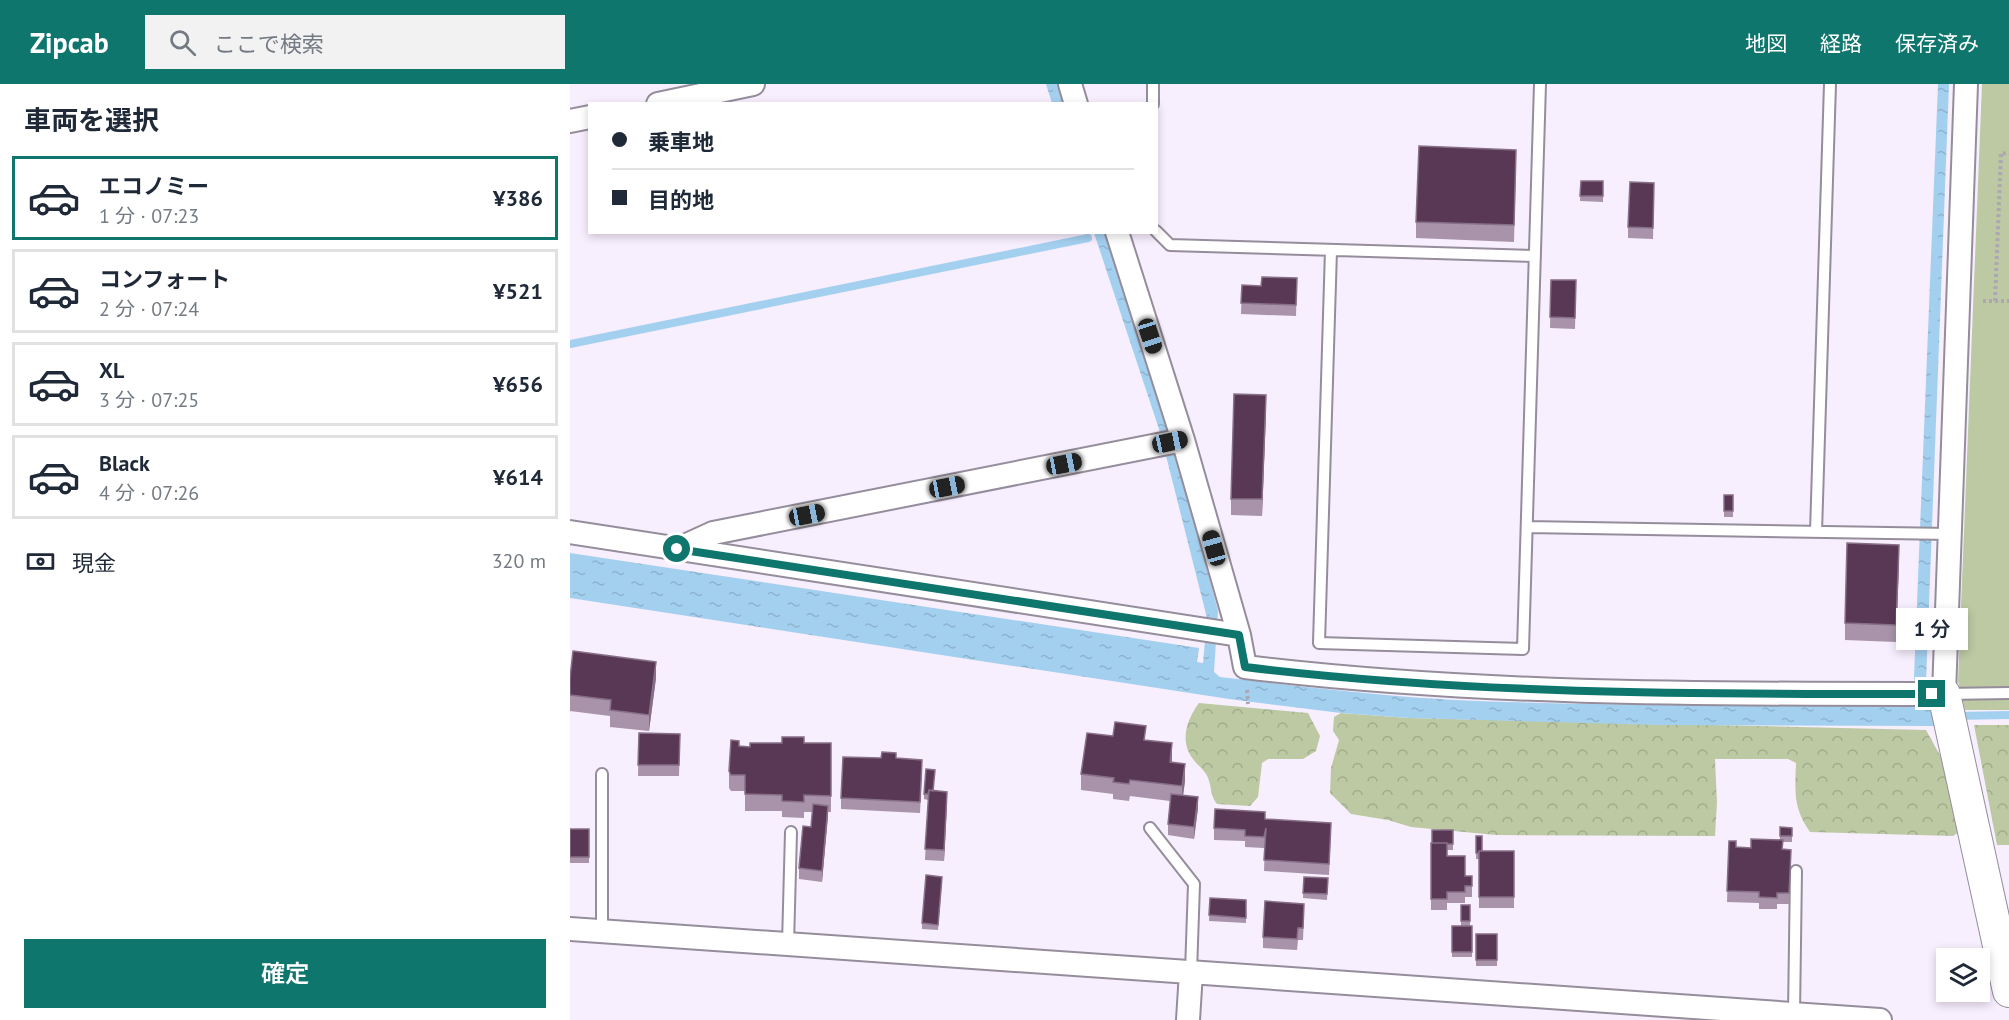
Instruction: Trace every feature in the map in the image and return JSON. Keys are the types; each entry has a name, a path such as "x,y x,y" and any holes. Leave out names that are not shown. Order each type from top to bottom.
{"street":[{"path":"668,102 753,84"},
{"path":"1070,84 1075,102"},
{"path":"1966,84 1943,534 1929,694 1951,731 2009,991"},
{"path":"570,122 588,118"},
{"path":"1118,234 1183,440 1233,634 1245,667 1350,680 1661,694 1929,694"},
{"path":"677,549 714,533 1183,440"},
{"path":"570,532 1233,634"},
{"path":"570,928 1880,1020"},
{"path":"1188,1020 1191,972"}],"lane":[{"path":"1153,84 1153,102"},
{"path":"1331,250 1319,643 1523,649 1540,84"},
{"path":"1816,532 1830,84"},
{"path":"1158,233 1170,245 1535,256"},
{"path":"1527,527 1943,534"},
{"path":"1929,694 2009,693"},
{"path":"602,774 602,931"},
{"path":"1150,828 1194,884 1191,972"},
{"path":"788,944 791,832"},
{"path":"1794,1014 1796,871"}],"path":[{"path":"1995,301 2001,153 2009,154"}],"green space":[{"path":"1982,84 2009,84 2009,710 1965,710 1958,681"},
{"path":"1199,703 1308,713 1320,736 1316,751 1303,759 1268,759 1262,763 1258,797 1250,806 1217,804 1213,798 1207,775 1193,759 1186,745 1188,723"},
{"path":"1341,713 1409,718 1926,730 1942,759 1959,832 1953,836 1810,832 1800,815 1796,799 1796,763 1788,759 1715,759 1717,803 1715,836 1496,835 1411,827 1388,820 1351,814 1330,793 1331,768 1339,740 1333,731 1334,717"},
{"path":"1974,725 2009,725 2009,845 1997,845"}],"water":[{"path":"1046,84 1058,84 1064,102 1052,102"},
{"path":"1938,84 1949,84 1926,682 1939,726 1660,725 1409,718 1341,713 1229,699 570,598 570,553 1199,648 1197,662 1203,663 1207,618 1160,432 1094,234 1106,234 1171,429 1218,611 1214,672 1220,677 1455,700 1629,705 1745,705 1918,704 1914,677"}],"building":[{"path":"1419,146 1516,150 1514,225 1416,222"},
{"path":"1581,181 1603,181 1603,196 1580,196"},
{"path":"1630,182 1654,183 1653,228 1628,227"},
{"path":"1262,277 1297,278 1296,305 1241,303 1242,285 1261,286"},
{"path":"1551,280 1576,280 1575,318 1550,317"},
{"path":"1234,394 1266,395 1262,499 1231,499"},
{"path":"1724,495 1733,495 1733,511 1724,511"},
{"path":"1847,543 1899,545 1896,625 1845,623"},
{"path":"573,651 656,662 649,715 610,710 611,700 570,695"},
{"path":"1115,722 1146,726 1144,740 1172,743 1170,762 1185,764 1182,786 1130,780 1129,784 1113,782 1114,778 1081,774 1087,733 1113,736"},
{"path":"639,733 680,734 679,765 638,765"},
{"path":"782,737 804,737 804,743 831,743 831,796 804,795 804,802 782,801 782,795 745,794 745,775 731,775 729,771 731,740 739,741 739,746 750,747 750,743 782,743"},
{"path":"882,752 896,753 896,758 922,760 920,802 841,798 843,757 881,758"},
{"path":"926,769 935,770 933,791 929,790 928,794 924,794"},
{"path":"929,790 947,792 944,850 925,849"},
{"path":"1171,794 1198,797 1194,827 1168,824"},
{"path":"813,804 828,806 822,871 799,868 803,826 811,827"},
{"path":"1215,809 1265,812 1265,819 1331,823 1329,864 1264,860 1266,828 1264,837 1245,836 1245,830 1214,828"},
{"path":"1780,827 1792,828 1792,836 1780,836"},
{"path":"570,829 589,829 589,857 570,857"},
{"path":"1432,830 1453,830 1453,844 1432,843"},
{"path":"1476,836 1482,836 1482,851 1479,853 1476,853"},
{"path":"1751,839 1783,840 1782,849 1791,850 1789,893 1777,893 1777,898 1759,897 1759,892 1727,891 1729,841 1736,841 1736,847 1751,848"},
{"path":"1431,843 1447,843 1447,856 1465,856 1465,876 1472,876 1472,886 1465,886 1465,892 1447,892 1447,899 1431,899"},
{"path":"1479,851 1514,851 1514,897 1479,897"},
{"path":"926,875 942,877 938,925 922,923"},
{"path":"1304,877 1328,878 1327,894 1303,893"},
{"path":"1210,898 1246,900 1246,918 1209,915"},
{"path":"1265,901 1304,904 1303,928 1298,928 1297,939 1263,937"},
{"path":"1461,905 1470,905 1470,921 1461,921"},
{"path":"1452,926 1472,926 1472,952 1452,952"},
{"path":"1476,934 1497,934 1497,960 1476,960"}],"waterway":[{"path":"570,344 1088,238"},
{"path":"1955,716 2009,715"}],"route":[{"path":"677,549 1239,635 1245,667 1350,680 1661,694 1932,694"}]}
